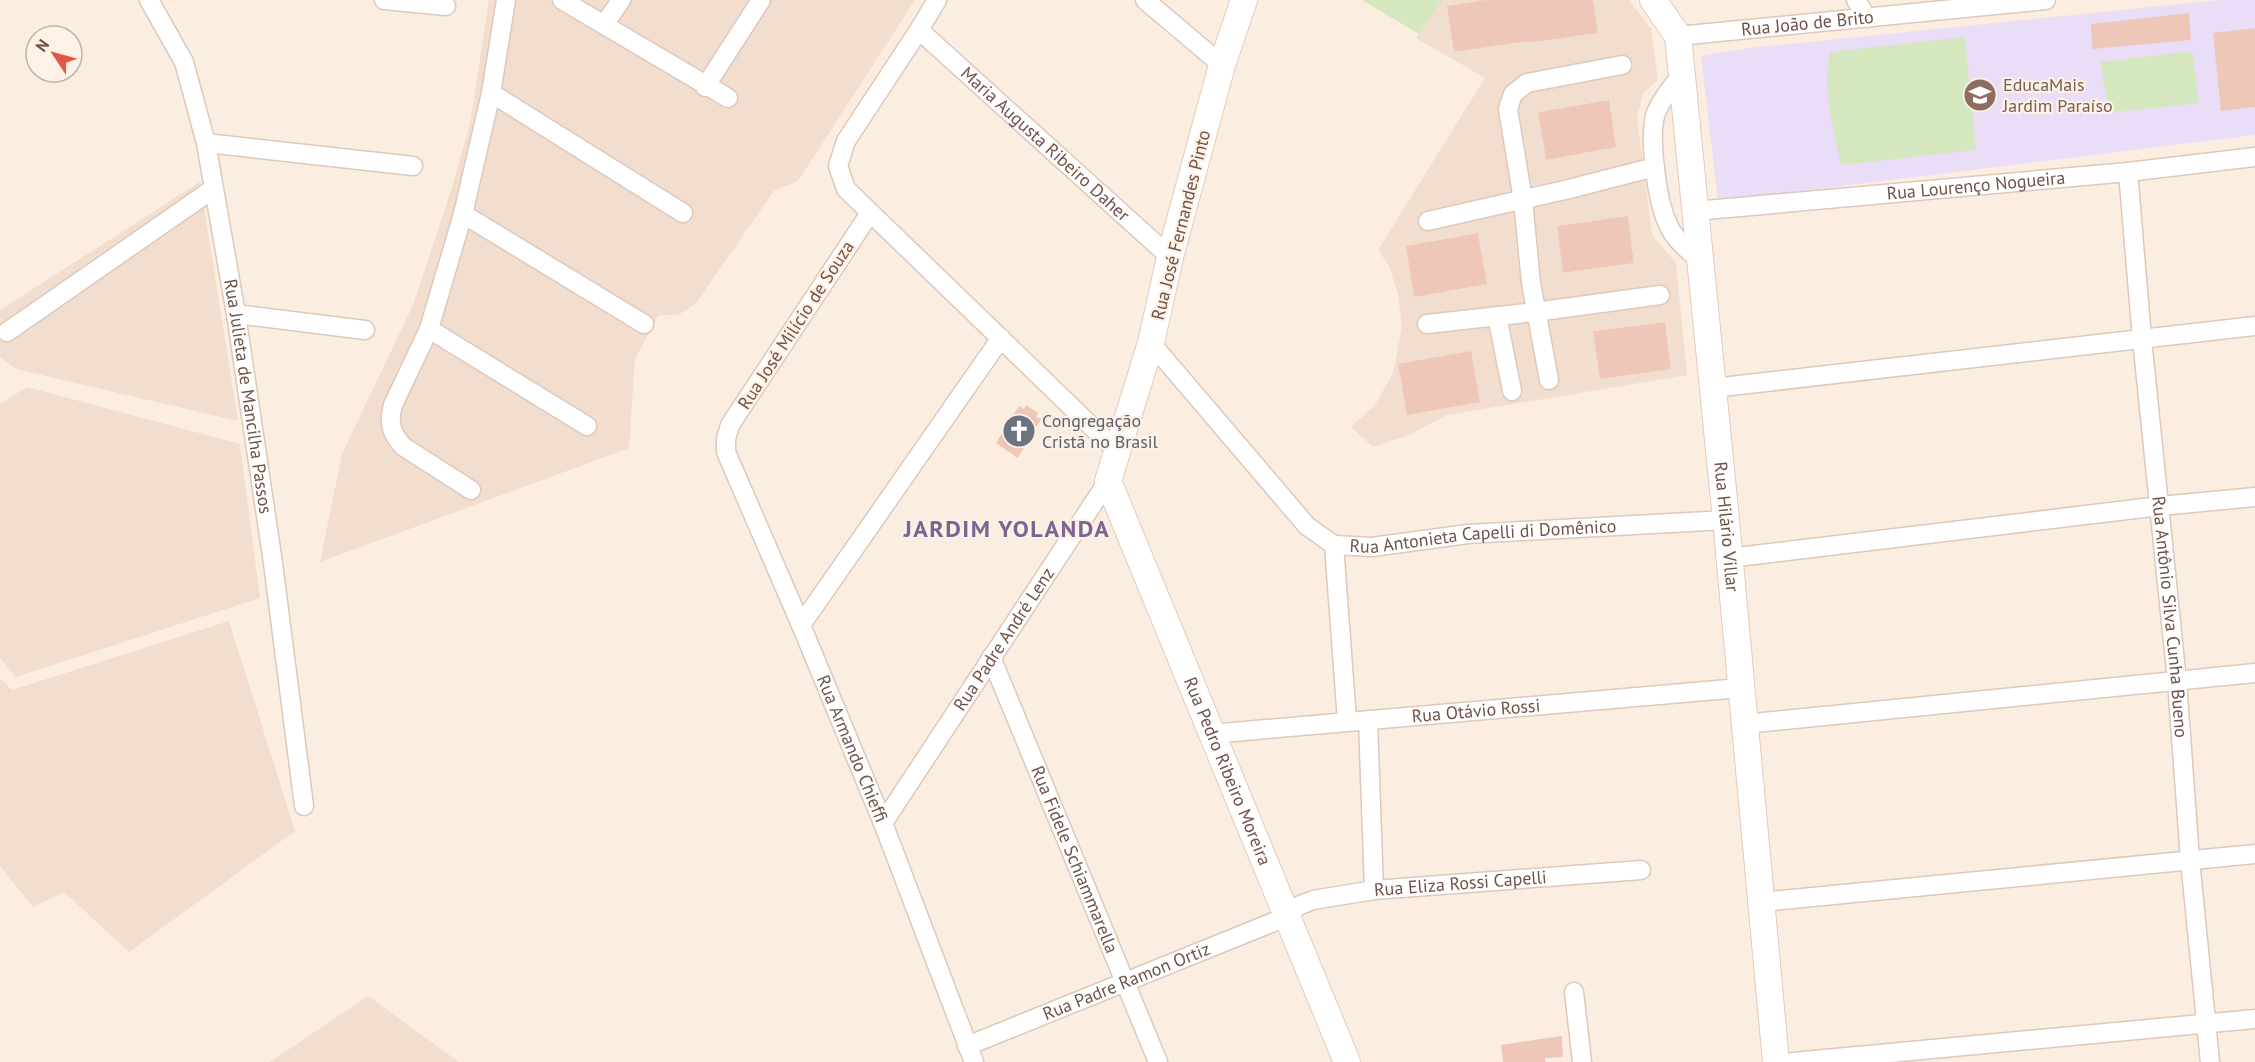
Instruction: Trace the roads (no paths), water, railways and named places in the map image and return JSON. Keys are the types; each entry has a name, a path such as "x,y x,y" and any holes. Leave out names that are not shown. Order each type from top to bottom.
{"street":[{"name":"Rua Julieta de Mancilha Passos","path":"149,0 184,62 206,143 236,314 273,563 304,806"},
{"path":"384,0 446,6"},
{"path":"471,489 404,447 391,429 390,418 393,405 429,329 463,214 491,93 506,0"},
{"path":"562,0 705,87 728,98"},
{"path":"604,25 621,0"},
{"path":"705,87 761,0"},
{"path":"937,0 846,141 838,166 846,189 1118,451"},
{"path":"1145,0 1222,65"},
{"name":"Rua José Fernandes Pinto","path":"1118,451 1151,343 1170,257 1222,65 1244,0"},
{"name":"Rua Hilário Villar","path":"1653,0 1678,36 1776,1062"},
{"path":"1856,0 1867,18"},
{"name":"Rua João de Brito","path":"1678,36 2046,0"},
{"name":"Maria Augusta Ribeiro Daher","path":"919,30 1170,257"},
{"path":"1550,380 1535,312 1523,200 1508,109 1513,94 1527,83 1622,65"},
{"path":"1682,75 1665,93 1655,115 1653,139 1655,167 1660,202 1667,224 1681,244 1700,260"},
{"path":"491,93 683,213"},
{"path":"206,143 413,166"},
{"name":"Rua Lourenço Nogueira","path":"1695,211 2128,172 2255,157"},
{"path":"1428,221 1655,167"},
{"name":"Rua Antônio Silva Cunha Bueno","path":"2128,172 2142,339 2177,681 2190,860 2210,1062"},
{"path":"7,332 213,189"},
{"name":"Rua José Milício de Souza","path":"726,440 734,419 870,213"},
{"path":"463,214 644,324"},
{"path":"1427,324 1535,312 1660,294"},
{"path":"236,314 365,330"},
{"path":"1497,316 1512,391"},
{"path":"1713,388 2255,326"},
{"path":"429,329 587,426"},
{"path":"801,625 1001,339"},
{"name":"Rua Antonieta Capelli di Domênico","path":"1151,343 1306,526 1334,545 1372,547 1468,534 1726,520"},
{"name":"Rua Armando Chieffi","path":"726,440 726,452 883,823 970,1054"},
{"name":"Rua Padre André Lenz","path":"883,823 1107,481 1118,451"},
{"name":"Rua Pedro Ribeiro Moreira","path":"1107,481 1347,1062"},
{"path":"1729,558 2160,506 2255,497"},
{"path":"1334,545 1347,721"},
{"name":"Rua Fidele Schiammarella","path":"991,657 1158,1062"},
{"path":"1744,724 2255,673"},
{"name":"Rua Otávio Rossi","path":"1210,734 1740,688"},
{"path":"1368,720 1374,890"},
{"path":"1761,902 2255,854"},
{"name":"Rua Eliza Rossi Capelli","path":"1286,917 1298,906 1312,900 1374,890 1641,870"},
{"name":"Rua Padre Ramon Ortiz","path":"970,1054 1125,983 1286,917"},
{"path":"1575,992 1582,1062"},
{"path":"1793,1062 2255,1019"}],"place":[{"name":"EducaMais Jardim Paraíso","path":"1980,95"},
{"name":"Congregação Cristã no Brasil","path":"1019,431"}],"district":[{"name":"JARDIM YOLANDA","path":"1007,529"}]}
